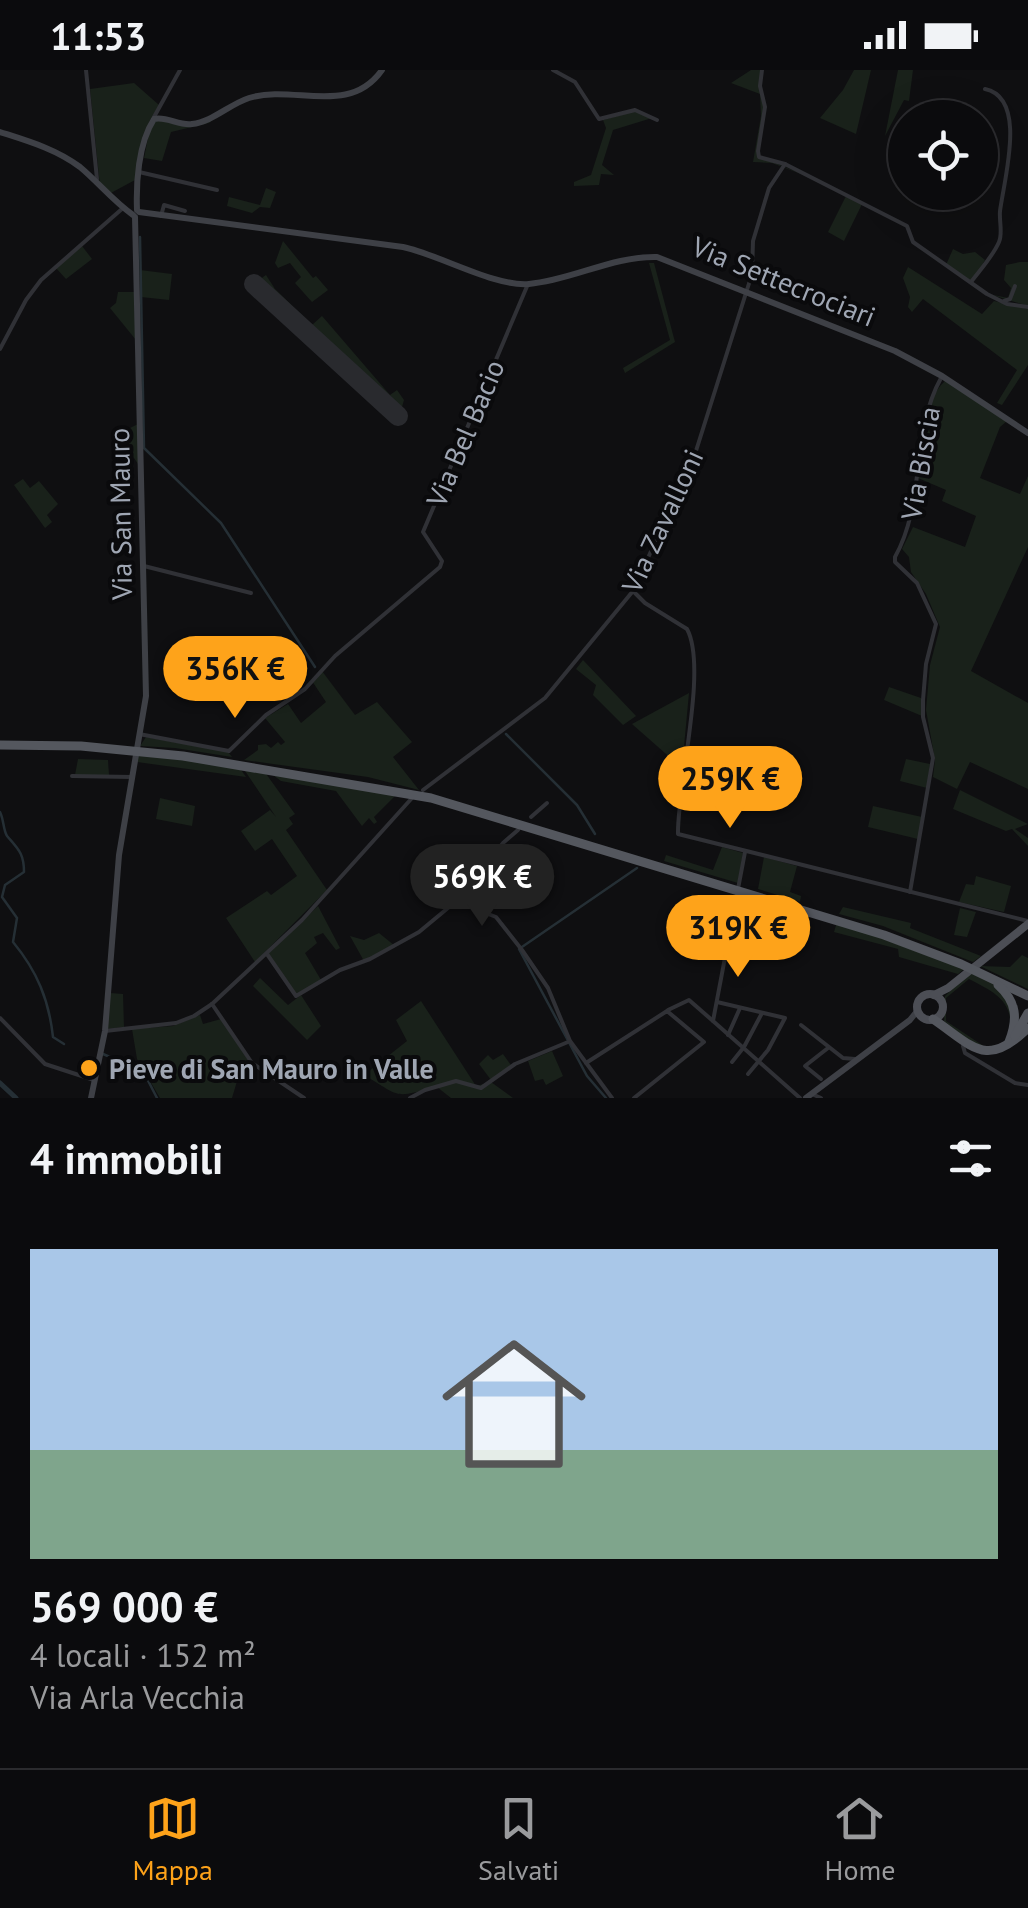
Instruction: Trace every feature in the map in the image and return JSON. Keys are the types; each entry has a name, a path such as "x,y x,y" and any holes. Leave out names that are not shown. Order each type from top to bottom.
{"highway":[{"path":"0,743 150,750 276,768 463,806 884,934 962,962 1028,994"},
{"path":"989,976 1007,993 1015,1009 1008,1046"},
{"path":"1008,1046 1028,1013"},
{"path":"931,1018 986,1052 1008,1046 1028,1028"}],"main road":[{"path":"151,121 160,117 192,124 258,96 346,96 369,84 382,70"},
{"name":"Via San Mauro","path":"91,1098 105,1031 118,872 146,696 134,214 151,121"},
{"name":"Via Settecrociari","path":"0,132 57,152 134,214 429,252 510,283 528,284 620,260 657,256 895,351 942,376 1028,432"},
{"path":"134,214 150,215"},
{"path":"931,1018 922,997 937,997 1028,922"},
{"path":"803,1097 845,1062 910,1020 931,1018 943,1008 937,997"}],"street":[{"path":"86,70 96,183"},
{"path":"151,121 180,70"},
{"path":"553,70 575,82 599,119 635,110 657,120"},
{"path":"762,70 760,86 765,107 759,157 784,164 906,226 913,242 995,300 1028,307"},
{"path":"971,282 999,242 1000,209 1011,155 1008,106 998,93 985,89"},
{"name":"Via Zavalloni","path":"423,790 544,698 633,591 694,454 755,264 754,241 769,188 784,164"},
{"path":"141,174 218,190"},
{"path":"161,216 164,205 185,211"},
{"path":"0,349 41,280 134,214"},
{"name":"Via Bel Bacio","path":"139,734 229,751 266,715 305,689 323,667 442,564 423,532 528,284"},
{"path":"995,300 1008,301 1015,286"},
{"name":"Via Biscia","path":"910,892 933,758 923,700 926,664 936,624 917,582 898,565 895,556 909,529 923,422 942,376"},
{"path":"144,566 251,593"},
{"path":"633,591 686,628 690,635 693,674 678,834 1028,922"},
{"path":"72,776 132,777"},
{"path":"105,1031 176,1023 212,1004 302,920 414,796"},
{"path":"531,818 547,803"},
{"path":"267,954 296,996 340,970 408,939 460,898 518,830"},
{"path":"713,1021 746,852"},
{"path":"460,898 470,907 496,917 521,948 548,988 568,1042 612,1098"},
{"path":"692,938 684,936 690,910 731,920"},
{"path":"585,1064 689,1000 803,1097 821,1098"},
{"path":"717,1002 785,1018 748,1074"},
{"path":"212,1004 252,1063 304,1098"},
{"path":"728,1034 740,1008"},
{"path":"634,1098 704,1042 668,1010"},
{"path":"732,1062 762,1013"},
{"path":"0,1018 45,1064 94,1080"},
{"path":"801,1025 845,1062"},
{"path":"410,1098 456,1081 480,1088 514,1064 568,1042"},
{"path":"966,1042 962,1048 965,1052 1016,1083 1028,1085"},
{"path":"819,1078 805,1066 829,1047"}],"shaded area":[{"path":"751,70 761,70 759,85 764,102 758,156 809,177 772,163 753,162 761,116 760,94 731,83"},
{"path":"854,70 871,70 856,134 820,118"},
{"path":"898,70 913,70 909,100 892,100"},
{"path":"134,83 159,105 149,122 135,180 109,194 100,186 90,89"},
{"path":"635,111 652,118 613,130 602,165 614,175 601,174 599,185 574,186 574,182 591,175 606,128 603,120"},
{"path":"216,117 209,123 171,132 162,161 144,158 150,128 157,120 189,127"},
{"path":"266,188 276,192 270,208 260,207 252,213 227,206 229,197 260,205"},
{"path":"846,196 862,204 844,241 828,232"},
{"path":"283,241 328,290 312,302 295,283 301,277 290,263 278,268 275,263"},
{"path":"82,246 92,259 66,279 56,268"},
{"path":"953,249 963,254 975,252 985,260 972,282 946,265"},
{"path":"1028,262 1028,306 989,294 1008,298 1011,288 1004,280 1006,265"},
{"path":"649,263 654,263 675,342 625,373 623,368 670,340"},
{"path":"908,267 982,314 994,301 1028,309 1028,365 1002,405 997,403 1017,370 923,299 912,312 903,278"},
{"path":"140,270 172,274 169,300 141,297"},
{"path":"266,275 312,325 322,316 390,395 397,390 404,400 400,414 256,282"},
{"path":"118,292 134,292 136,340 110,308 116,303"},
{"path":"945,381 1007,421 1000,427 980,478 1020,494 1028,476 1028,547 971,671 1028,703 1028,789 970,762 957,789 933,777 935,760 926,710 930,665 940,627 902,549 913,527 965,547 976,516 942,501 946,490 918,478 927,413"},
{"path":"138,424 138,464 118,434"},
{"path":"23,479 30,488 39,481 58,504 47,515 52,522 45,528 14,485"},
{"path":"583,660 636,716 623,725 593,695 596,685 576,669"},
{"path":"322,671 355,715 377,702 412,742 393,757 419,790 368,777 244,760 258,750 258,745 271,748 285,742 265,718 288,704 301,723 326,702 312,681"},
{"path":"889,687 921,698 922,716 884,700"},
{"path":"689,693 682,768 632,724"},
{"path":"146,737 228,752 232,757 140,746"},
{"path":"138,752 239,767 246,777 137,762"},
{"path":"78,759 108,760 109,775 75,775"},
{"path":"906,759 930,764 927,788 900,781"},
{"path":"243,768 264,771 295,814 289,818 293,824 286,830 327,890 255,962 226,918 267,891 271,895 297,876 272,839 255,851 241,831 270,810 276,817"},
{"path":"269,772 398,793 374,817 377,822 374,824 369,818 362,826 336,791 281,781"},
{"path":"960,790 1028,824 1015,829 1028,838 1028,846 1012,829 1006,831 953,809"},
{"path":"160,798 195,806 192,826 156,819"},
{"path":"873,806 922,817 918,839 868,827"},
{"path":"722,847 743,853 738,883 664,861 666,855 713,870"},
{"path":"764,857 797,866 790,892 801,896 800,902 758,889"},
{"path":"976,876 1011,886 1004,912 959,902 966,884 974,885"},
{"path":"318,906 340,948 336,950 323,933 314,937 317,943 305,953 321,980 296,995 268,954"},
{"path":"843,907 911,923 910,928 981,956 973,962 883,926 839,914"},
{"path":"960,908 976,912 967,937 954,935"},
{"path":"837,922 964,969 958,974 899,957 898,949 834,932"},
{"path":"695,926 710,929 704,955 691,952"},
{"path":"379,933 395,946 364,961 350,936 364,940"},
{"path":"1022,955 1028,958 1028,989 980,966 1010,967"},
{"path":"970,972 997,986 1013,1010 1014,1021 1009,1040 1003,1046 995,1049 978,1046 968,1040 944,1021 945,996","holes":["969,979 1005,1004 1011,1030 1003,1044 985,1047 946,1021 946,998"]},
{"path":"260,978 288,1005 301,995 321,1026 307,1040 253,986"},
{"path":"110,993 123,994 124,1027 106,1029"},
{"path":"421,1001 476,1086 491,1082 513,1098 451,1098 437,1087 398,1094 364,1075 407,1041 396,1020"},
{"path":"200,1015 203,1024 221,1019 250,1063 238,1078 232,1098 160,1098 137,1059 132,1029 173,1026"},
{"path":"552,1051 563,1076 546,1085 543,1079 535,1081 528,1061"},
{"path":"503,1054 511,1065 491,1080 479,1064 488,1055 493,1060"}],"waterway":[{"path":"140,237 144,448 221,523 315,667"},
{"path":"506,734 577,805 595,834"},
{"path":"0,812 6,833 20,852 24,866 24,872 5,885 2,897 17,918 13,942 40,986 53,1037 64,1044"},
{"path":"606,1098 587,1076 519,949 637,868"},
{"path":"103,1054 139,1063 157,1098"},
{"path":"0,1083 16,1098"}],"runway":[{"path":"254,284 398,416"}],"place":[{"name":"Pieve di San Mauro in Valle","path":"89,1068"}]}
